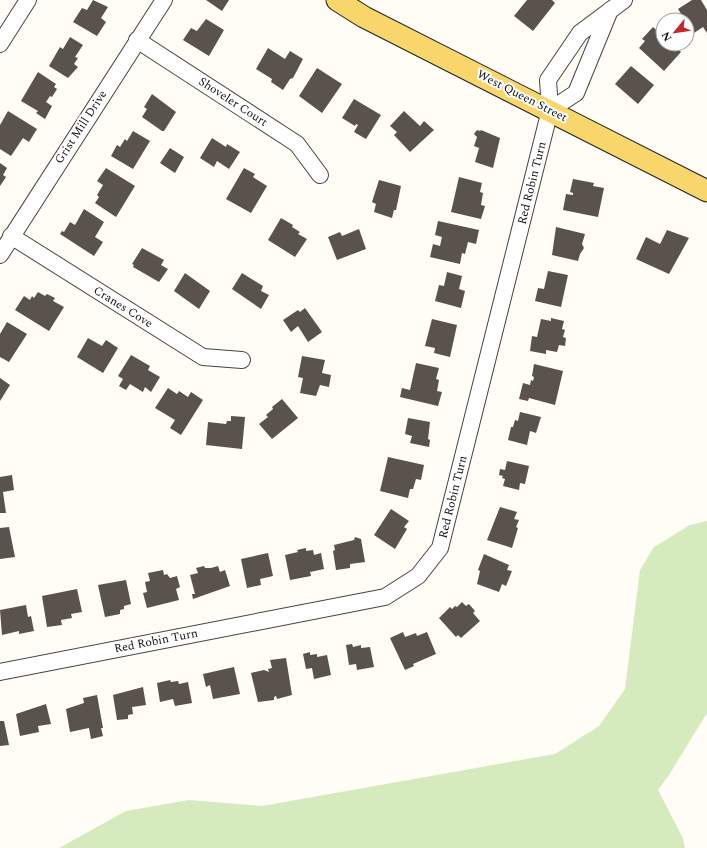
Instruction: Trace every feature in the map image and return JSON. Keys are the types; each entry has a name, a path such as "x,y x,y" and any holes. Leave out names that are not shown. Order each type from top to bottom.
{"main road":[{"name":"West Queen Street","path":"337,0 364,17 550,110 707,191"}],"street":[{"path":"0,44 28,0"},
{"name":"Grist Mill Drive","path":"0,255 164,0"},
{"name":"Red Robin Turn","path":"0,672 385,597 418,576 440,548 550,110 548,80 580,33 607,4 624,0"},
{"path":"550,110 576,93 607,4"},
{"name":"Shoveler Court","path":"137,40 297,144 320,175"},
{"name":"Cranes Cove","path":"11,236 203,357 242,360"}],"green space":[{"path":"707,521 707,713 669,775 658,790 683,838 685,848 59,848 126,811 189,800 262,806 555,754 599,726 625,689 640,570 654,547 690,525"}],"building":[{"path":"93,0 108,7 101,18 106,22 97,36 73,22 82,8 87,10"},
{"path":"206,0 229,0 222,11"},
{"path":"527,0 552,0 555,3 533,31 514,16"},
{"path":"692,0 701,0 707,10 707,33 703,27 695,32 695,12 680,12 678,9"},
{"path":"206,19 224,30 209,56 183,40 191,28 197,31"},
{"path":"653,27 655,29 655,52 681,52 664,71 639,48 645,41 642,39"},
{"path":"70,37 83,45 75,57 78,58 74,64 78,67 68,78 49,66 60,47 63,49"},
{"path":"268,48 285,59 290,51 303,59 293,78 290,79 283,90 271,82 272,79 256,69"},
{"path":"631,66 654,85 638,104 615,84"},
{"path":"317,68 342,84 322,113 299,96"},
{"path":"38,72 56,84 54,87 57,89 52,97 50,96 46,102 52,106 45,119 36,113 38,111 21,101"},
{"path":"152,94 176,112 164,131 142,117 147,109 144,107"},
{"path":"354,99 381,115 366,139 354,132 358,125 356,124 355,126 342,118"},
{"path":"8,111 37,129 29,142 23,138 11,156 0,149 0,125"},
{"path":"404,111 420,126 424,121 434,130 410,152 394,135 397,132 390,126"},
{"path":"477,130 481,130 500,138 493,168 475,162 479,148 474,146 477,137 474,134"},
{"path":"133,131 150,141 133,169 111,156 117,145 120,147 125,139 127,141"},
{"path":"212,138 226,147 227,144 240,152 229,169 217,161 214,167 200,158"},
{"path":"170,148 184,157 175,173 160,163"},
{"path":"0,163 7,168 3,175 6,177 0,186"},
{"path":"106,168 135,186 116,217 95,203 99,197 97,195 103,185 97,181"},
{"path":"244,168 255,174 253,177 267,186 251,213 226,199"},
{"path":"459,177 482,183 480,192 483,193 481,205 485,206 481,219 451,212"},
{"path":"573,179 594,183 593,186 604,188 598,217 563,210 566,194 573,195 573,193 570,192"},
{"path":"379,180 401,186 396,210 394,210 392,218 374,212 376,204 372,202"},
{"path":"84,209 104,222 95,237 103,242 94,256 60,234 62,231 64,232 70,222 75,225"},
{"path":"281,218 293,225 292,227 300,232 298,234 307,239 295,257 268,240"},
{"path":"438,221 479,230 476,244 468,242 465,254 462,253 460,264 430,257 433,244 440,246 442,237 435,235"},
{"path":"556,227 585,234 582,244 584,248 578,261 552,255"},
{"path":"359,229 366,249 337,260 328,237 340,232 342,236"},
{"path":"667,230 689,238 669,274 636,259 646,237 660,244"},
{"path":"142,248 164,260 161,265 168,269 159,282 133,267 134,265 132,264"},
{"path":"548,271 568,275 561,307 535,301 538,288 544,289"},
{"path":"447,272 462,276 459,289 465,291 461,308 435,301 439,285 444,286"},
{"path":"185,273 210,291 199,309 174,291"},
{"path":"242,273 263,286 261,291 269,295 261,309 232,289"},
{"path":"38,292 45,296 47,294 55,298 53,301 64,307 49,331 15,310 24,296 30,300 32,296 34,298"},
{"path":"305,308 322,332 308,342 298,326 291,332 283,320 298,310 300,312"},
{"path":"551,318 564,321 562,329 565,330 563,337 566,338 565,346 559,345 557,352 546,350 546,354 530,351 532,336 537,337 541,319 551,321"},
{"path":"432,319 457,325 450,357 434,353 435,348 425,346"},
{"path":"7,322 27,334 9,362 0,357 0,334"},
{"path":"88,338 102,346 106,340 118,348 103,373 77,357"},
{"path":"131,355 150,366 148,370 160,377 151,392 145,387 143,392 130,384 126,390 119,386 123,379 118,376"},
{"path":"302,356 325,360 322,373 331,375 329,387 320,385 316,396 300,393 303,378 298,377"},
{"path":"416,363 439,368 436,379 439,380 437,391 442,392 438,406 400,397 402,388 410,390"},
{"path":"534,364 563,371 555,405 529,398 528,401 519,399 523,383 530,385 531,380 533,381 534,377 532,376"},
{"path":"0,378 10,385 0,401"},
{"path":"168,388 177,394 179,391 188,397 191,392 203,400 181,435 170,428 175,420 155,408"},
{"path":"282,399 298,418 272,439 259,424 268,417 266,415 273,409 272,407"},
{"path":"520,412 541,417 536,433 530,431 527,445 508,440 511,427 513,427 515,420 518,421"},
{"path":"231,416 245,417 242,449 206,445 208,422 226,424 227,421 231,421"},
{"path":"408,418 430,422 428,439 430,440 429,447 410,443 412,436 405,434"},
{"path":"388,457 424,465 421,480 416,479 413,489 410,489 408,498 380,491"},
{"path":"507,461 529,466 525,484 520,483 519,490 503,486 505,479 502,478 503,476 499,475 500,469 505,470"},
{"path":"12,475 14,490 3,492 6,513 0,513 0,477"},
{"path":"500,507 517,512 514,519 519,520 516,527 518,528 512,548 487,540"},
{"path":"391,509 409,521 404,527 407,529 395,549 374,535"},
{"path":"9,527 15,557 0,559 0,528"},
{"path":"355,537 361,539 365,562 350,564 350,568 336,570 333,551 335,550 334,545 354,540"},
{"path":"306,548 306,551 313,550 314,555 321,553 324,569 310,572 311,576 290,580 285,555 298,552 297,550"},
{"path":"268,553 273,576 260,579 261,585 247,588 241,559"},
{"path":"484,554 509,565 507,570 512,571 506,586 502,584 499,592 477,584 480,571 478,570"},
{"path":"204,566 205,568 211,568 218,566 220,572 225,570 230,586 193,599 192,594 195,594 190,575 198,573 196,568"},
{"path":"163,570 164,575 167,574 170,578 177,576 180,587 176,589 179,600 147,608 143,593 147,592 145,582 150,581 148,573"},
{"path":"126,580 131,604 124,606 124,609 120,610 120,614 105,617 98,585"},
{"path":"77,589 82,612 71,614 72,618 61,620 62,625 47,627 42,596"},
{"path":"462,602 466,606 469,604 475,611 473,613 480,621 461,638 458,635 456,637 439,618 450,607 452,609 455,606 457,607"},
{"path":"26,605 28,617 31,616 34,631 19,634 19,631 2,635 0,610"},
{"path":"403,632 405,637 416,633 417,636 427,632 436,654 413,664 414,666 405,670 390,638"},
{"path":"352,644 353,647 361,645 361,648 370,647 374,667 357,670 356,664 349,665 346,645"},
{"path":"310,652 310,655 317,654 317,657 327,655 331,675 314,679 312,668 306,669 303,654"},
{"path":"286,658 292,695 277,699 276,696 274,697 274,700 258,702 251,673 264,670 269,672 268,669 272,668 270,660"},
{"path":"234,667 240,694 213,699 210,685 206,687 203,674"},
{"path":"170,680 171,682 178,681 179,684 188,682 192,703 175,706 173,699 160,702 157,683"},
{"path":"143,687 146,705 132,707 133,714 128,715 128,719 117,720 113,695"},
{"path":"97,695 103,736 91,739 89,728 70,732 66,709 84,703 83,698"},
{"path":"46,704 51,724 38,726 39,732 20,736 16,714"},
{"path":"0,721 4,721 9,745 0,746"}]}
